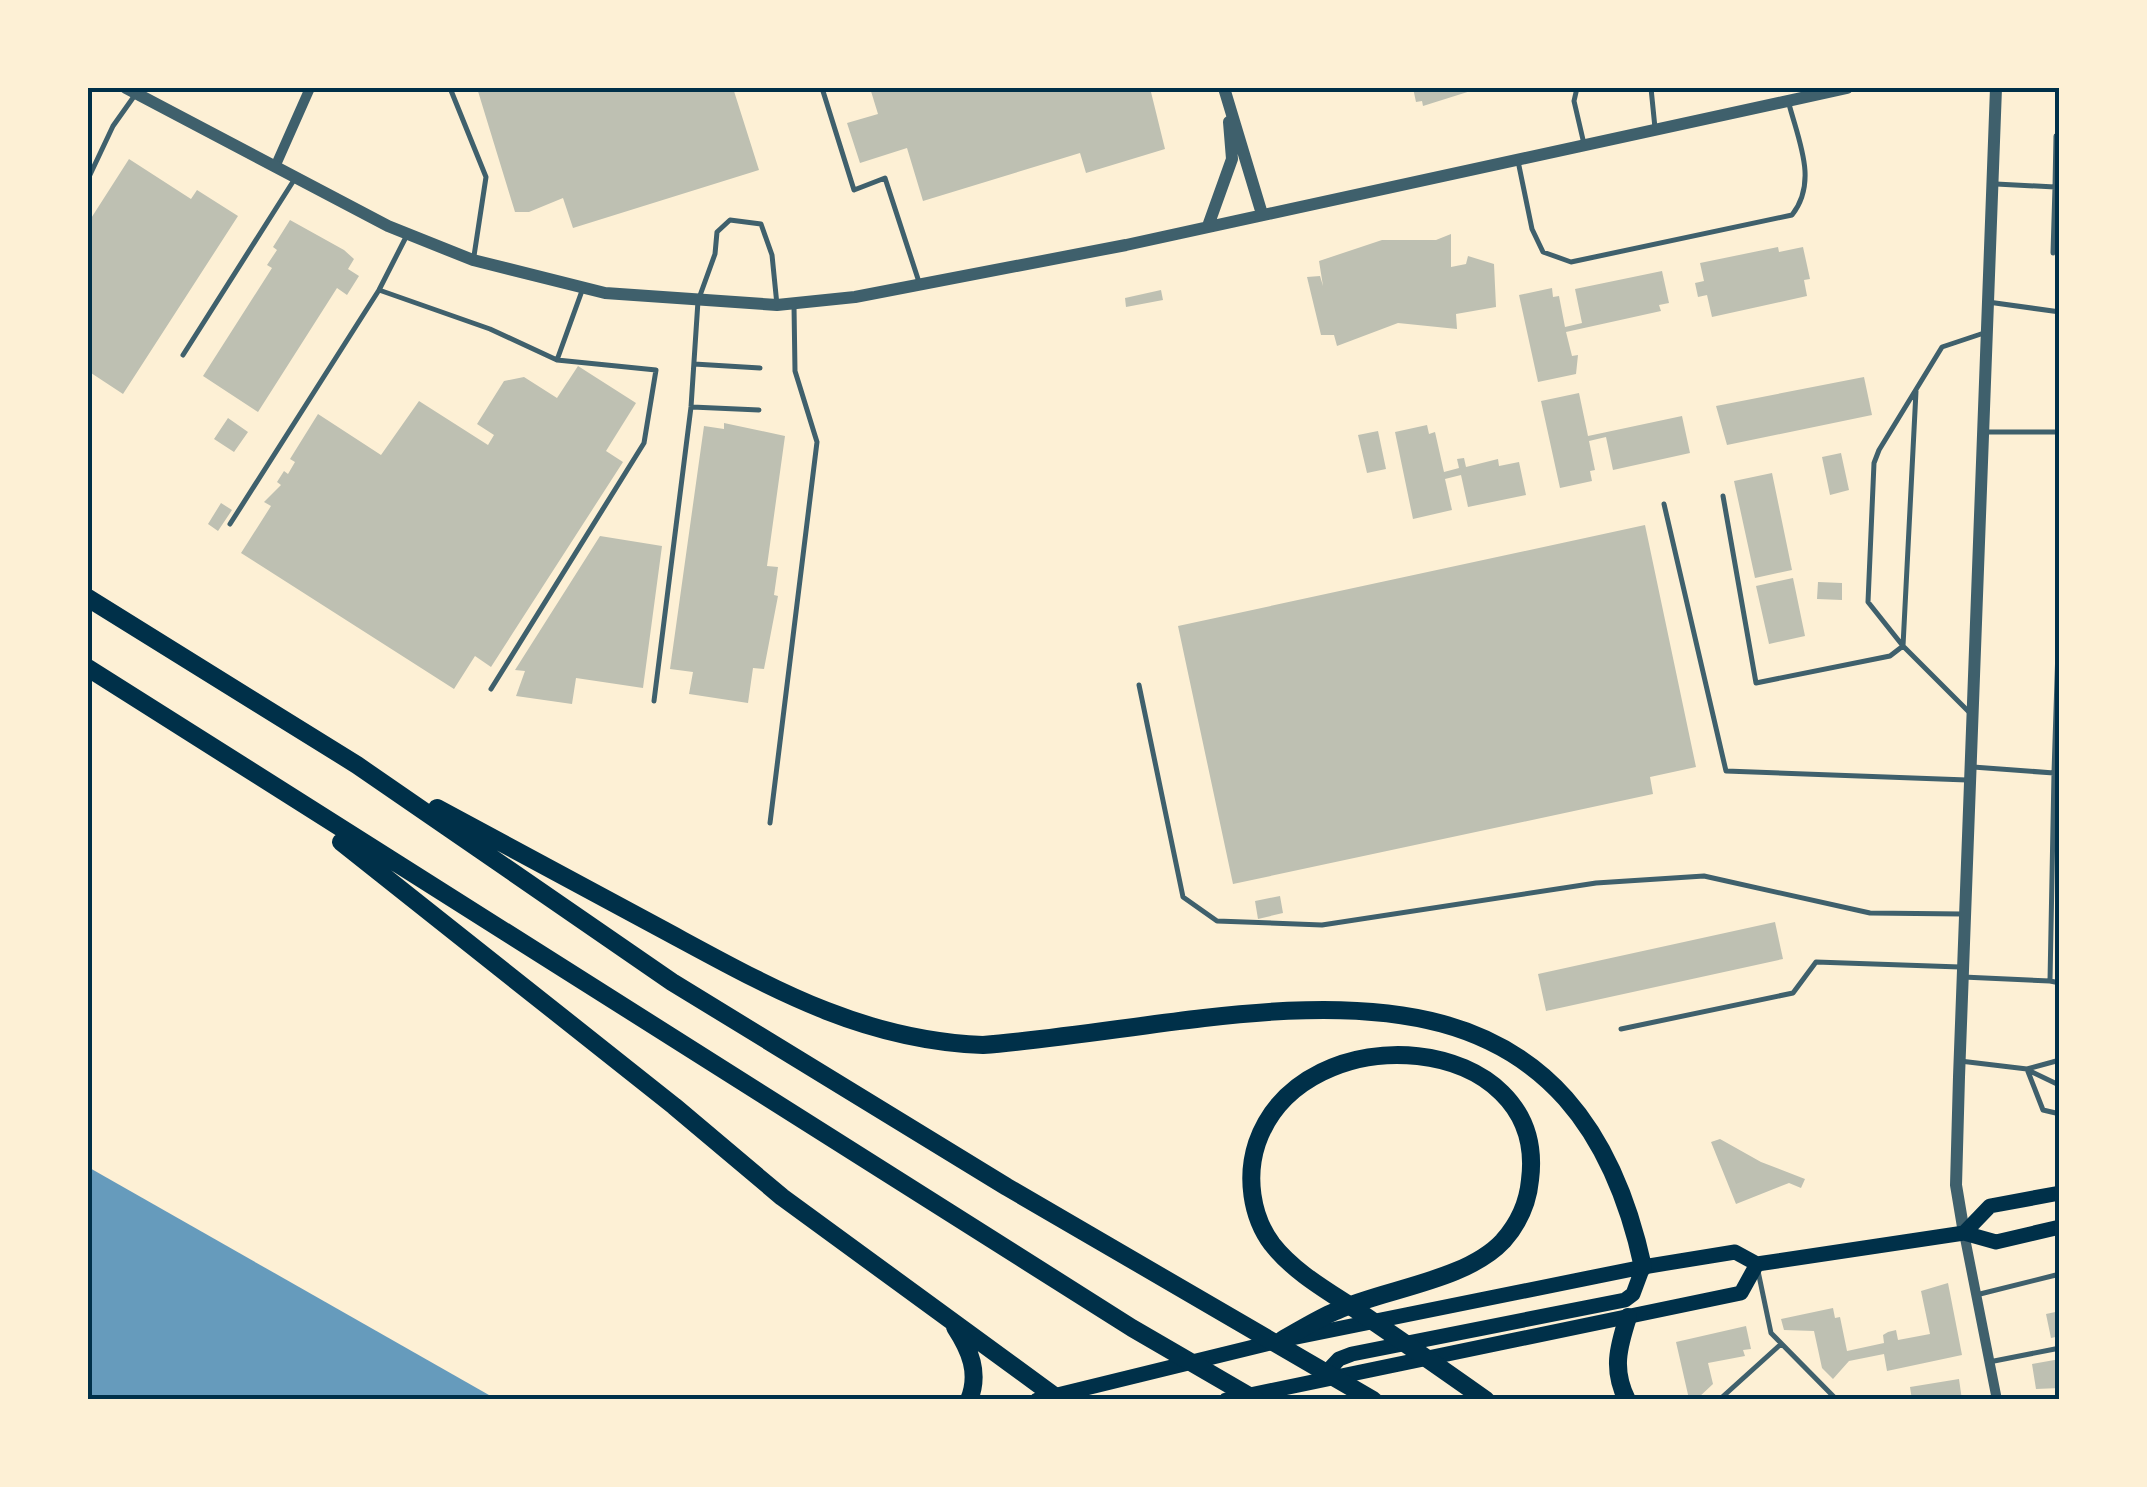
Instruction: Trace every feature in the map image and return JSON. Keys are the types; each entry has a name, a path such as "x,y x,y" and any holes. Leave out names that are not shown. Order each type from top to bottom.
{"highway":[{"path":"88,598 357,765 672,982 1007,1187 1373,1400"},
{"path":"88,668 1132,1328 1256,1400"},
{"path":"357,765 766,985 830,1016 881,1031 940,1043 983,1045 1332,1009 1418,1016 1492,1040 1550,1080 1590,1129 1622,1196 1644,1267"},
{"path":"270,786 782,1196 946,1314 1050,1398"},
{"path":"1282,1340 1338,1310 1408,1288 1500,1245 1513,1228 1529,1190 1531,1146 1513,1107 1484,1078 1421,1057 1374,1055 1304,1078 1273,1109 1253,1163 1253,1200 1258,1222 1297,1270 1486,1400"},
{"path":"946,1314 972,1357 974,1386 969,1400"},
{"path":"1627,1400 1616,1354 1628,1317"}],"main road":[{"path":"1964,1233 1990,1206 2060,1193"},
{"path":"1050,1398 1106,1380 1282,1340 1644,1267 1735,1252 1757,1264 1964,1233 1996,1242 2060,1227"},
{"path":"1226,1400 1741,1293 1757,1264"},
{"path":"1322,1377 1330,1365 1352,1354 1625,1300 1633,1294 1644,1267"}],"street":[{"path":"275,167 310,88"},
{"path":"131,90 407,234 474,260 583,288 698,302 777,305 920,285 1847,88"},
{"path":"1996,88 1956,1185 1997,1400"},
{"path":"1208,226 1232,159 1226,94"},
{"path":"1226,94 1262,214"}],"lane":[{"path":"450,88 486,177 474,260"},
{"path":"822,88 854,190 885,178 920,285"},
{"path":"1578,88 1574,101 1584,144"},
{"path":"1651,88 1655,128"},
{"path":"88,179 131,90"},
{"path":"1518,158 1532,229 1543,252 1559,261 1571,262 1792,215 1804,199 1807,180 1788,100"},
{"path":"2053,253 2056,136"},
{"path":"183,354 295,177"},
{"path":"1992,184 2055,187"},
{"path":"654,701 691,407 698,302 715,254 717,232 730,220 761,224 772,255 777,305"},
{"path":"230,524 378,290 407,234"},
{"path":"557,360 583,288"},
{"path":"378,290 490,330 557,360 656,370 644,443 491,689"},
{"path":"1988,302 2060,312"},
{"path":"770,823 817,442 795,371 794,303"},
{"path":"1972,714 1903,646 1868,602 1874,462 1942,347 1987,332"},
{"path":"694,364 760,368"},
{"path":"1723,496 1756,684 1890,656 1903,646 1916,392"},
{"path":"691,407 758,410"},
{"path":"1983,432 2060,432"},
{"path":"1664,504 1726,772 2057,774"},
{"path":"2050,982 2060,586"},
{"path":"1140,685 1183,897 1217,921 1322,925 1596,883 1704,876 1870,913 1965,914"},
{"path":"1622,1028 1793,993 1816,962 2060,983"},
{"path":"1960,1060 2028,1069 2057,1084"},
{"path":"2028,1069 2060,1060"},
{"path":"2028,1069 2043,1110 2060,1114"},
{"path":"1757,1264 1771,1333 1837,1400"},
{"path":"1976,1295 2060,1274"},
{"path":"1719,1400 1782,1344"},
{"path":"1990,1362 2060,1348"}],"water":[{"path":"88,1167 496,1399 88,1399"}],"building":[{"path":"477,88 733,88 759,170 573,228 563,198 529,212 515,212"},
{"path":"870,88 1150,88 1165,149 1086,173 1080,153 923,201 907,148 860,163 847,123 878,114"},
{"path":"1413,88 1477,89 1423,106 1422,101 1416,102"},
{"path":"129,159 191,199 197,190 238,216 123,394 88,371 88,223"},
{"path":"290,220 344,250 354,259 348,269 359,276 347,295 337,288 258,412 203,376 272,268 267,265 277,250 273,247"},
{"path":"1451,234 1451,267 1466,264 1468,256 1494,264 1496,307 1456,314 1457,329 1398,323 1337,346 1334,335 1321,335 1307,277 1320,276 1323,286 1319,261 1382,240 1436,240"},
{"path":"1778,247 1779,252 1803,247 1810,279 1804,280 1807,296 1712,317 1707,295 1698,297 1695,283 1704,281 1700,263"},
{"path":"1662,271 1669,303 1659,305 1661,311 1566,332 1572,356 1578,355 1576,374 1538,382 1519,295 1552,288 1553,297 1559,296 1565,327 1582,323 1575,289"},
{"path":"1161,290 1163,300 1126,307 1125,298"},
{"path":"578,366 636,403 606,451 623,462 491,667 475,656 454,689 241,553 271,506 264,502 281,485 277,482 284,471 288,474 295,462 290,459 318,414 381,455 419,401 488,445 494,435 477,424 504,381 524,377 557,398"},
{"path":"1864,377 1872,415 1727,445 1716,406"},
{"path":"1579,393 1588,436 1682,416 1690,453 1613,470 1606,437 1589,441 1595,470 1590,471 1592,481 1560,488 1541,401"},
{"path":"228,418 248,432 234,452 214,439"},
{"path":"724,423 785,436 767,566 778,567 774,595 778,596 764,669 753,668 748,703 689,694 693,672 670,669 704,426 724,429"},
{"path":"1427,425 1429,434 1435,432 1444,472 1459,468 1457,459 1464,458 1466,467 1498,459 1499,466 1519,462 1526,495 1468,507 1461,475 1445,479 1452,510 1413,519 1395,432"},
{"path":"1378,431 1386,469 1367,473 1358,435"},
{"path":"1841,453 1849,490 1830,495 1822,457"},
{"path":"1772,473 1792,570 1755,578 1734,481"},
{"path":"221,503 232,510 218,531 208,524"},
{"path":"1645,525 1696,767 1650,777 1653,794 1233,884 1178,626"},
{"path":"600,536 662,546 643,688 576,678 572,704 516,696 525,671 515,670"},
{"path":"1793,578 1805,636 1769,644 1756,586"},
{"path":"1818,582 1842,583 1842,600 1817,599"},
{"path":"1280,896 1283,913 1258,919 1255,901"},
{"path":"1775,922 1783,959 1546,1011 1538,974"},
{"path":"1720,1139 1761,1162 1805,1179 1801,1188 1789,1183 1736,1204 1711,1142"},
{"path":"1948,1283 1962,1355 1887,1371 1884,1354 1849,1361 1833,1379 1822,1368 1814,1331 1784,1330 1781,1319 1833,1308 1835,1318 1840,1317 1847,1351 1884,1343 1883,1335 1896,1330 1898,1340 1930,1334 1921,1291"},
{"path":"2060,1311 2060,1336 2051,1338 2046,1314"},
{"path":"1746,1326 1751,1349 1743,1350 1745,1356 1708,1363 1713,1384 1698,1398 1689,1399 1676,1342"},
{"path":"2060,1359 2060,1388 2036,1389 2032,1364"},
{"path":"1959,1379 1962,1400 1912,1400 1910,1387"}]}
